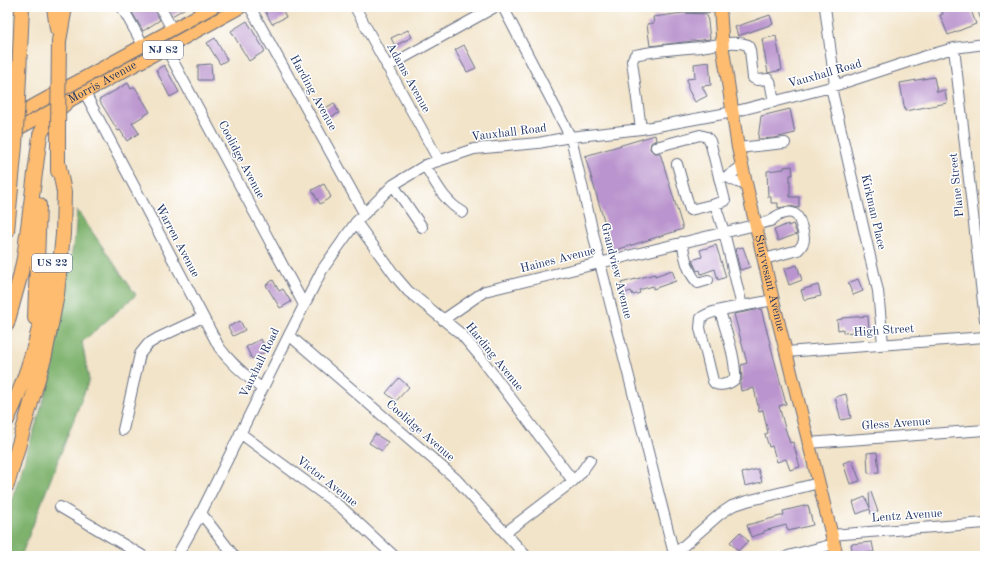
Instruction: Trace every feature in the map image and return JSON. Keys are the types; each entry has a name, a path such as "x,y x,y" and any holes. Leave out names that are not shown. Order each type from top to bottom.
{"highway":[{"path":"7,231 11,140 18,98 22,7"},
{"path":"54,7 59,41"},
{"name":"US 22","path":"7,420 17,398 29,362 43,310 51,272 56,217 58,162 59,7"},
{"path":"59,41 64,7"},
{"path":"7,324 24,258 40,135 54,113 67,102"},
{"path":"29,362 35,308 39,214 38,145"},
{"path":"7,485 45,355 57,295 61,264 64,206 64,192 58,162"}],"main road":[{"name":"Morris Avenue","path":"7,120 213,7"},
{"name":"Morris Avenue","path":"11,140 67,102 241,7"},
{"name":"Stuyvesant Avenue","path":"720,7 723,44 738,148 773,300 837,556"}],"street":[{"path":"122,7 143,45"},
{"path":"160,7 172,29"},
{"name":"Harding Avenue","path":"250,7 364,213"},
{"name":"Adams Avenue","path":"355,7 439,161"},
{"path":"387,67 496,7"},
{"name":"Grandview Avenue","path":"503,7 570,137 673,555"},
{"path":"685,7 720,7"},
{"name":"Kirkman Place","path":"825,7 833,86 878,291 883,344"},
{"path":"983,7 985,15"},
{"path":"641,129 632,61 635,56 649,52 723,44 741,43 748,45 750,50 753,78 757,80 768,79 770,81 774,102"},
{"name":"Vauxhall Road","path":"177,556 201,513 288,335 322,270 356,222 393,184 425,165 474,149 538,143 570,137 641,129 733,112 833,86 954,48 985,44"},
{"name":"Coolidge Avenue","path":"166,48 304,305"},
{"name":"Plane Street","path":"954,48 985,320"},
{"name":"Warren Avenue","path":"84,93 225,356 262,389"},
{"path":"656,146 700,135 707,137 712,144 723,178 725,201 690,210 677,164"},
{"path":"738,148 785,143"},
{"path":"425,165 447,199 456,208 463,212"},
{"path":"723,178 742,166"},
{"path":"723,178 747,185"},
{"path":"393,184 422,227"},
{"path":"715,204 724,232 742,306"},
{"name":"Haines Avenue","path":"443,320 485,291 771,221 776,215 788,212 793,213 799,218 804,240 802,246 798,250 764,259"},
{"name":"Harding Avenue","path":"356,222 408,291 461,334 478,354 573,481"},
{"path":"682,242 692,277 698,283 708,280"},
{"path":"720,311 732,355 735,379 732,382 718,386 713,381 700,328 701,318 704,315 720,311 773,300"},
{"path":"123,430 140,354 148,344 158,338 203,317"},
{"name":"Coolidge Avenue","path":"288,335 456,480 526,556"},
{"name":"High Street","path":"786,352 985,337"},
{"name":"Gless Avenue","path":"808,443 985,430"},
{"name":"Victor Avenue","path":"240,433 342,508 394,556"},
{"path":"505,533 573,481 590,460"},
{"path":"673,555 720,514 732,506 819,483"},
{"path":"60,508 143,556"},
{"path":"201,513 234,556"},
{"name":"Lentz Avenue","path":"788,556 832,539 985,523"}],"green space":[{"path":"77,210 136,295 82,342 89,380 21,556 7,556 7,515 51,377 57,332 75,236"}],"building":[{"path":"129,7 154,7 160,20 143,31"},
{"path":"167,7 187,7 172,16"},
{"path":"263,7 281,7 286,17 272,24"},
{"path":"940,7 970,7 976,24 948,35 940,15 943,14"},
{"path":"683,13 707,14 710,39 650,46 647,24 654,23 653,17"},
{"path":"770,15 773,24 738,36 735,27"},
{"path":"247,21 265,51 249,61 231,31"},
{"path":"408,30 412,37 395,46 391,38"},
{"path":"776,36 782,70 768,73 762,39"},
{"path":"215,38 227,60 220,64 207,43"},
{"path":"464,45 476,68 467,72 455,50"},
{"path":"709,62 711,85 702,86 707,96 695,102 688,89 687,79 695,78 694,64"},
{"path":"211,64 212,80 198,80 198,65"},
{"path":"164,65 179,92 170,97 156,70"},
{"path":"934,77 937,92 945,90 947,103 905,111 900,83"},
{"path":"128,83 131,89 135,87 150,112 132,123 139,133 127,141 120,130 118,131 99,100"},
{"path":"334,103 339,113 327,119 322,110"},
{"path":"790,109 795,133 775,138 758,139 761,116"},
{"path":"655,135 656,140 651,143 650,149 654,153 660,153 683,229 613,251 585,156"},
{"path":"792,166 793,175 790,175 790,197 799,197 799,208 790,206 778,208 778,203 771,203 771,197 768,197 767,171 784,169 784,167"},
{"path":"324,184 331,197 320,204 312,190"},
{"path":"788,224 788,226 793,224 797,234 778,241 774,230"},
{"path":"716,245 726,277 718,280 715,269 701,274 700,270 697,271 692,260 702,257 700,250"},
{"path":"743,247 750,267 740,270 735,249"},
{"path":"797,265 802,280 789,285 784,269"},
{"path":"672,270 676,281 653,289 653,286 639,290 640,293 633,295 631,291 624,293 621,283 655,274 655,276"},
{"path":"858,279 863,291 853,295 848,283"},
{"path":"273,280 279,291 283,289 291,302 280,308 266,285"},
{"path":"818,285 821,296 804,300 801,290"},
{"path":"761,309 786,404 779,406 790,443 793,442 800,467 790,470 786,459 777,462 772,446 769,447 765,434 768,433 763,410 759,411 754,388 741,391 741,365 747,363 734,314"},
{"path":"868,316 869,331 843,333 843,329 838,330 837,320 842,318"},
{"path":"240,321 245,330 233,336 228,327"},
{"path":"261,339 267,351 252,359 246,347"},
{"path":"399,378 409,387 396,401 386,393"},
{"path":"846,394 851,418 841,420 835,397"},
{"path":"375,434 388,442 382,451 369,443"},
{"path":"877,452 879,472 868,473 867,453"},
{"path":"852,460 860,481 850,484 843,463"},
{"path":"758,469 762,482 745,486 742,473"},
{"path":"871,492 878,512 871,514 870,509 857,514 853,502 865,497 870,508 869,493"},
{"path":"808,505 813,525 788,531 786,525 764,531 764,533 751,537 747,525 784,515 783,511"},
{"path":"740,532 748,541 738,551 730,542"},
{"path":"872,542 874,552 864,553 864,556 853,556 851,544"}]}
